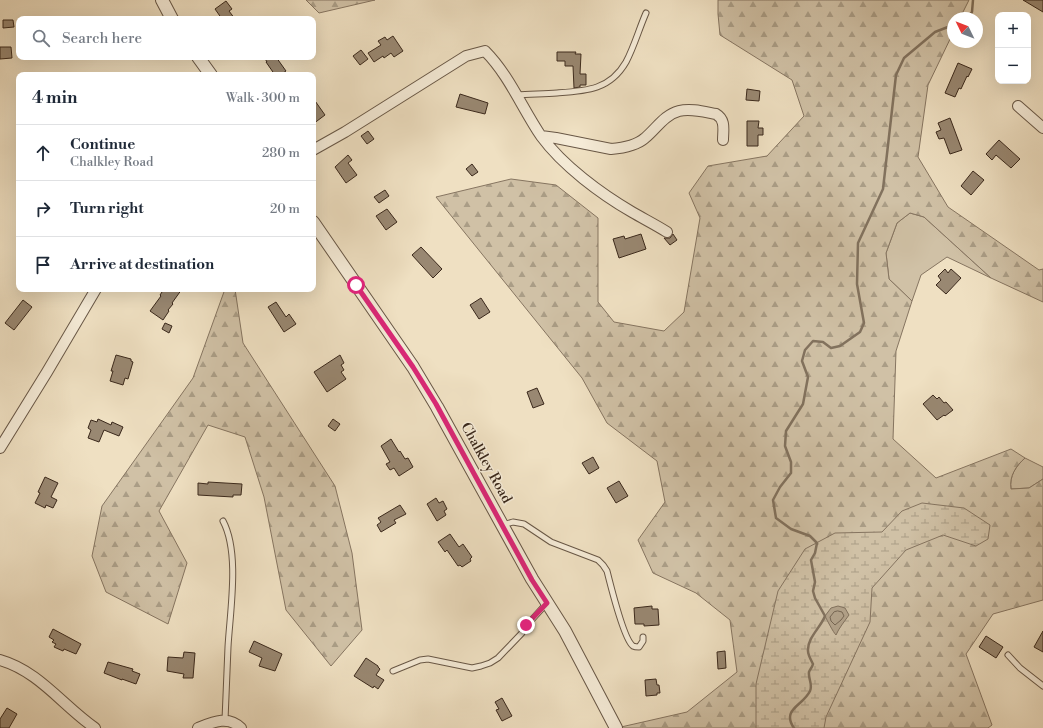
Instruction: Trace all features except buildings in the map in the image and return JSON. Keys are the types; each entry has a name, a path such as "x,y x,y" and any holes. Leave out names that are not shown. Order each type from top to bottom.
{"street":[{"path":"162,0 170,16"},
{"path":"316,148 345,132 466,56 485,51 516,95 541,136 556,153 595,188 667,232"},
{"path":"200,60 209,72"},
{"path":"1018,106 1043,128"},
{"path":"541,136 611,148 619,148 629,146 642,140 665,118 672,114 688,110 716,114 720,116 723,120 723,140"},
{"name":"Chalkley Road","path":"316,226 413,367 446,422 532,580 565,631 616,728"},
{"path":"0,448 44,378 94,292"},
{"path":"0,660 37,678 83,720 95,728"},
{"path":"198,728 212,722 225,720 237,724 241,728"}],"lane":[{"path":"516,95 583,92 594,89 606,83 615,75 626,61 646,14"},
{"path":"223,521 229,536 233,575 225,720"},
{"path":"503,525 513,522 524,524 551,542 598,560 603,564 631,645 639,647 644,641 643,637"},
{"path":"394,671 408,664 424,659 472,668 490,663 498,658 522,634 526,625 547,603"},
{"path":"1008,655 1020,668 1043,686"}],"green space":[{"path":"306,0 375,0 319,13"},
{"path":"718,0 969,0 963,12 947,12 947,45 928,85 918,157 948,207 1039,270 1043,269 1043,302 991,278 924,217 910,213 897,223 886,253 889,279 912,301 896,351 893,439 936,478 1011,449 1025,458 1019,464 1012,476 1011,489 1029,488 1043,479 1043,600 993,614 966,654 992,725 988,728 621,728 687,712 737,672 730,620 696,593 653,573 638,540 665,502 657,461 607,423 582,378 436,197 511,179 556,185 598,218 598,302 614,322 664,331 684,312 700,218 689,193 708,166 767,156 804,116 792,80 720,35"},
{"path":"910,213 924,217 991,278 947,257 921,275 912,301 889,279 886,253 897,223"},
{"path":"224,292 235,292 243,343 335,486 352,553 362,630 331,666 286,610 264,497 245,437 208,425 159,511 187,563 168,624 106,592 92,556 102,506 193,378"},
{"path":"1025,458 1043,467 1043,479 1029,488 1011,489 1012,476 1019,464"},
{"path":"922,503 964,508 990,525 988,539 976,546 943,535 906,550 872,588 870,622 826,717 824,728 756,728 756,684 778,591 805,549 835,533 882,532 902,511"}],"water":[{"path":"838,606 845,608 849,615 836,635 825,616 831,608"}],"waterway":[{"path":"972,12 973,0"},
{"path":"794,728 790,716 794,708 807,696 811,688 809,672 813,664 808,654 808,646 825,616 815,598 813,591 815,582 811,560 815,553 817,543 810,536 791,529 776,518 773,500 780,487 791,473 791,462 785,446 786,431 803,404 808,377 802,361 805,350 813,341 823,342 831,348 840,346 860,332 864,323 857,284 858,243 883,189 896,75 904,58 935,32 947,27"}],"route":[{"path":"356,285 413,367 436,404 532,580 547,603 526,625"}]}
